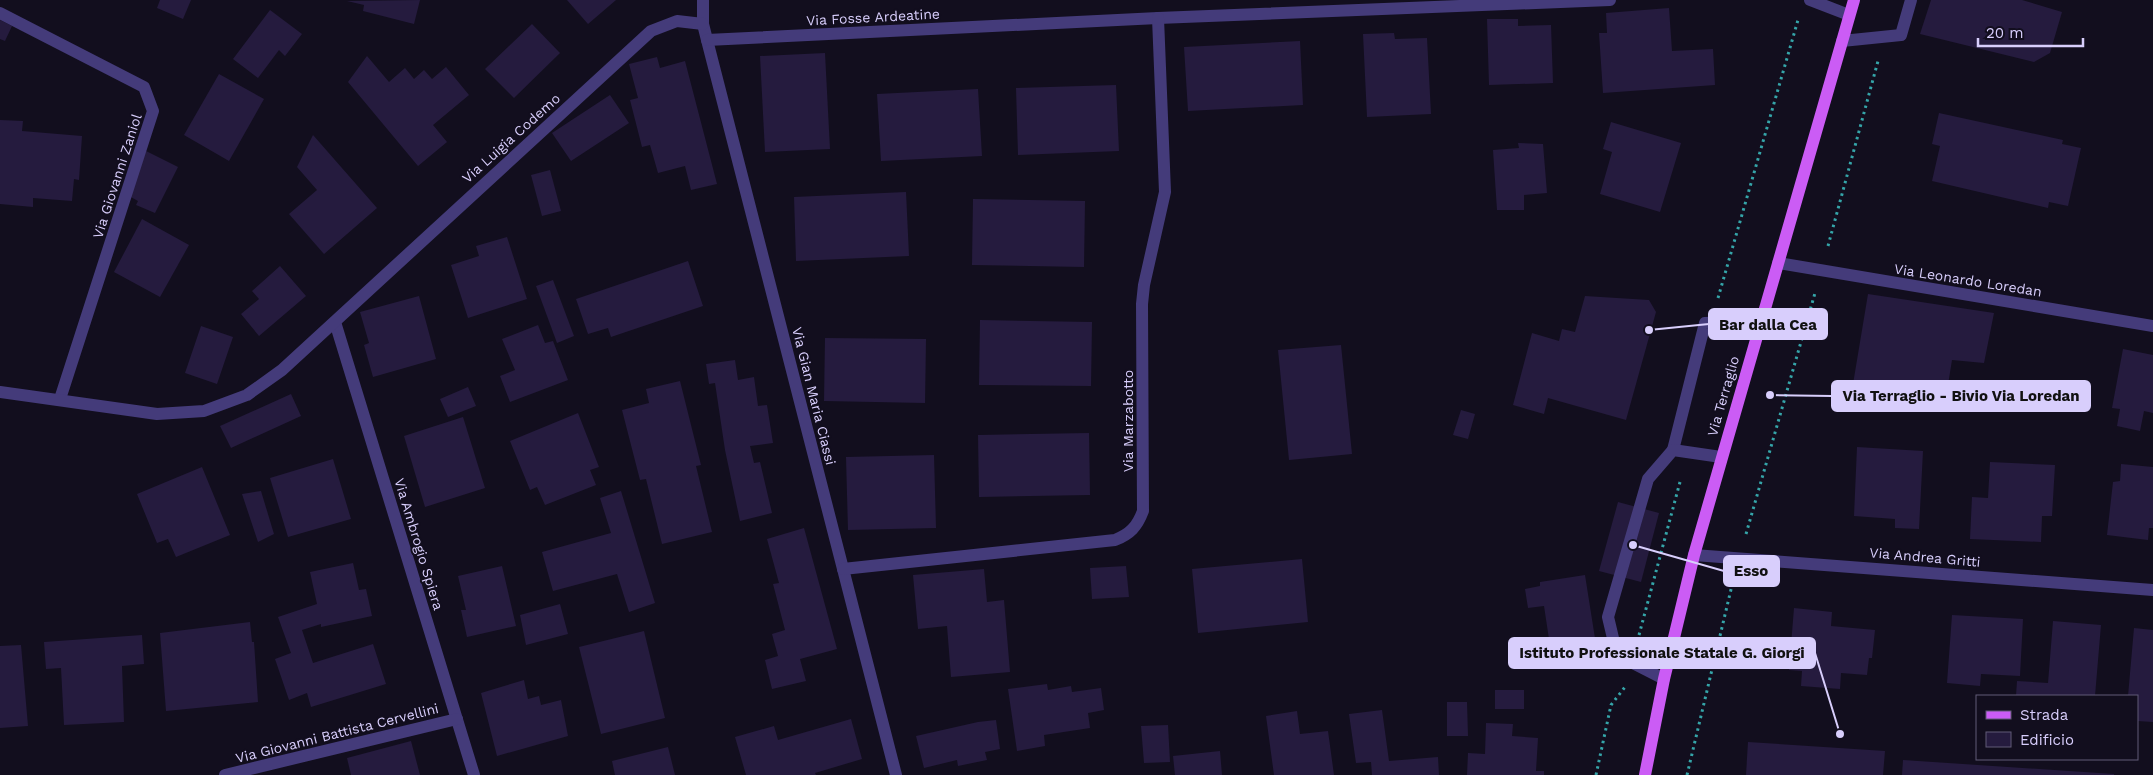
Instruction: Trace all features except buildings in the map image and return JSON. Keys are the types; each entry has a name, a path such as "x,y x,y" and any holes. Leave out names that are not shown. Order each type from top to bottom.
{"main road":[{"name":"Via Terraglio","path":"1645,775 1664,679 1694,555 1854,0"}],"street":[{"path":"703,0 703,24"},
{"name":"Via Fosse Ardeatine","path":"706,40 1158,18 1610,0"},
{"path":"1810,0 1849,15"},
{"path":"1842,41 1901,35 1911,0"},
{"name":"Via Giovanni Zaniol","path":"0,13 144,87 153,111 60,399"},
{"name":"Via Marzabotto","path":"843,569 1114,540 1128,534 1138,524 1143,512 1142,304 1144,285 1165,192 1158,18"},
{"name":"Via Luigia Codemo","path":"335,322 651,30 677,21 703,24"},
{"name":"Via Gian Maria Ciassi","path":"703,24 896,775"},
{"name":"Via Leonardo Loredan","path":"1778,263 2153,326"},
{"path":"1664,679 1617,655 1608,617 1648,479 1674,450 1704,323 1761,320"},
{"path":"0,392 157,414 204,411 247,395 282,370 335,322"},
{"name":"Via Ambrogio Spiera","path":"335,322 474,775"},
{"path":"1674,450 1721,456"},
{"name":"Via Andrea Gritti","path":"1694,555 2153,590"},
{"name":"Via Giovanni Battista Cervellini","path":"225,775 456,719"}],"path":[{"path":"1719,290 1794,30"},
{"path":"1827,249 1885,37"},
{"path":"1744,543 1816,291"},
{"path":"1639,638 1679,486"},
{"path":"1686,775 1735,573"},
{"path":"1596,775 1611,705"}],"place":[{"name":"Bar dalla Cea","path":"1649,330"},
{"name":"Via Terraglio - Bivio Via Loredan","path":"1770,395"},
{"name":"Esso","path":"1633,545"},
{"name":"Istituto Professionale Statale G. Giorgi","path":"1840,734"}]}
